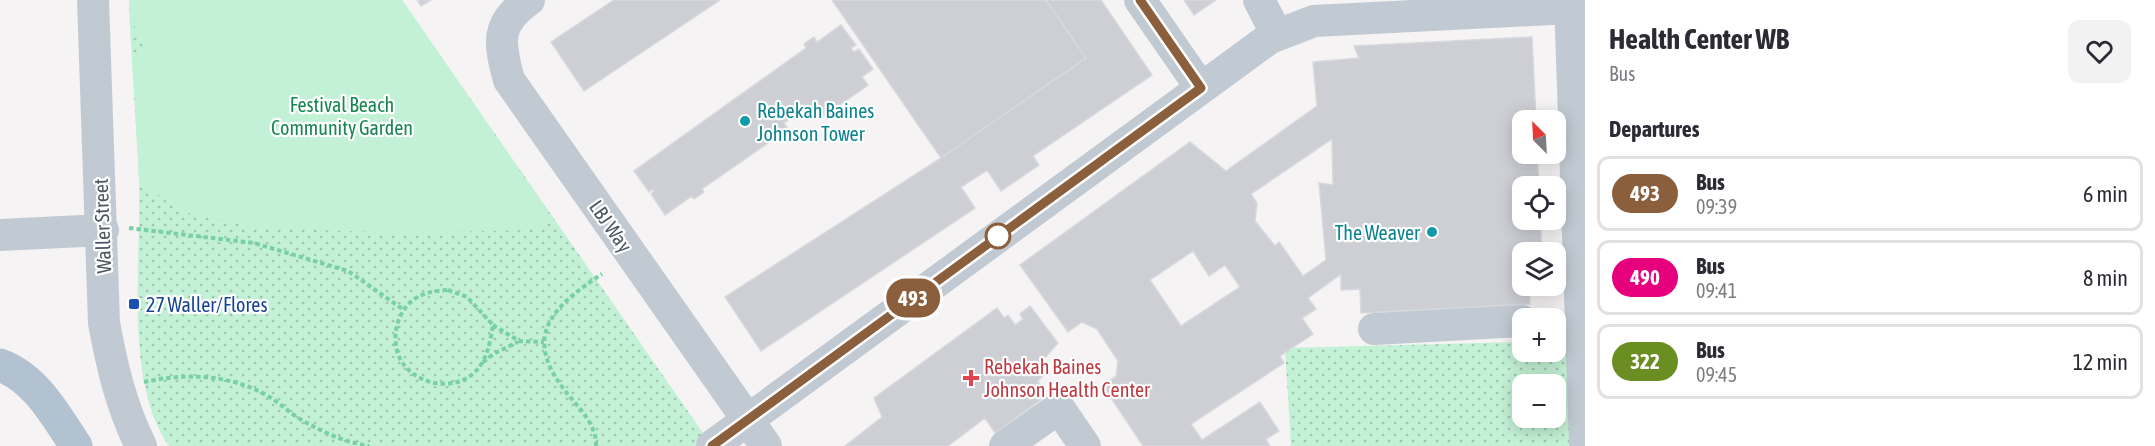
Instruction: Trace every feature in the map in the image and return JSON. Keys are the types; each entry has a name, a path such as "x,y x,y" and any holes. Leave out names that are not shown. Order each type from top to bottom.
{"main road":[{"path":"0,365 16,372 30,383 76,446"}],"street":[{"name":"Waller Street","path":"93,0 115,229 106,333 113,373 126,415 141,446"},
{"name":"LBJ Way","path":"529,0 510,13 501,39 509,80 766,446"},
{"path":"1140,0 1201,88"},
{"path":"1258,0 1277,34"},
{"path":"712,446 1245,54 1277,34 1314,21 1570,4 1568,319 1585,443"},
{"path":"0,235 115,229"},
{"path":"1374,329 1512,322"},
{"path":"1005,446 1059,408 1085,446"}],"path":[{"path":"115,229 254,243 348,271 404,310"},
{"path":"596,446 588,418 553,378 544,342 549,322 557,309 572,294 602,274"},
{"path":"519,341 493,325 467,297 448,290 429,292 412,301 404,310 395,331 396,349 404,365 416,377 434,384 453,384 470,376 495,352 519,341 544,342"},
{"path":"483,363 493,325"},
{"path":"143,382 171,376 236,382 267,395 299,419 345,442 369,446"}],"green space":[{"path":"129,0 402,0 712,446 169,446 155,419 145,388 140,353 139,178"},
{"name":"Festival Beach Community Garden","path":"129,0 402,0 554,221 529,230 405,233 257,228 179,211 139,180 133,64 147,46 130,20"},
{"path":"1566,341 1585,341 1585,446 1291,446 1285,348 1512,342 1512,362 1566,362"}],"building":[{"path":"417,0 431,0 421,6"},
{"path":"614,0 720,0 584,91 551,42"},
{"path":"832,0 1046,0 1086,58 941,158"},
{"path":"1046,0 1101,0 1152,75 1033,156 1039,165 1001,191 987,170 961,187 975,208 761,351 725,297 941,158 1086,58"},
{"path":"1184,0 1216,0 1194,15"},
{"name":"Rebekah Baines Johnson Tower","path":"841,25 856,45 851,48 854,52 859,49 873,69 862,77 868,85 820,119 814,111 803,119 799,112 784,123 788,129 702,189 704,192 694,199 692,196 665,215 651,194 653,189 649,192 634,171 806,48 804,44 814,37 817,42"},
{"name":"The Weaver","path":"1532,37 1536,110 1512,110 1512,164 1538,164 1538,176 1512,176 1512,230 1541,230 1541,242 1512,242 1512,296 1530,296 1530,304 1361,313 1360,289 1341,290 1341,274 1308,298 1316,309 1302,318 1313,334 1280,356 1284,363 1191,424 1202,440 1260,402 1279,431 1266,439 1270,446 1143,446 1103,386 1116,376 1118,361 1097,329 1082,322 1068,332 1020,265 1190,142 1226,171 1317,106 1313,62 1359,58 1354,46","holes":["1332,139 1333,185 1319,183 1326,260 1303,276 1279,242 1275,246 1255,221 1257,203 1251,194","1193,251 1209,276 1225,265 1240,287 1181,326 1150,280"]},
{"name":"Rebekah Baines Johnson Health Center","path":"1030,306 1058,343 1038,366 1044,375 1038,381 1046,396 995,433 985,418 948,446 845,446 882,417 874,398 997,308 1004,318 1008,315 1015,325 1023,319 1020,314"}],"bus line":[{"name":"493","path":"712,446 1201,88 1140,0"}],"place":[{"name":"Rebekah Baines Johnson Tower","path":"745,121"},
{"name":"The Weaver","path":"1432,232"},
{"name":"27 Waller/Flores","path":"134,304"},
{"name":"Rebekah Baines Johnson Health Center","path":"971,378"}]}
